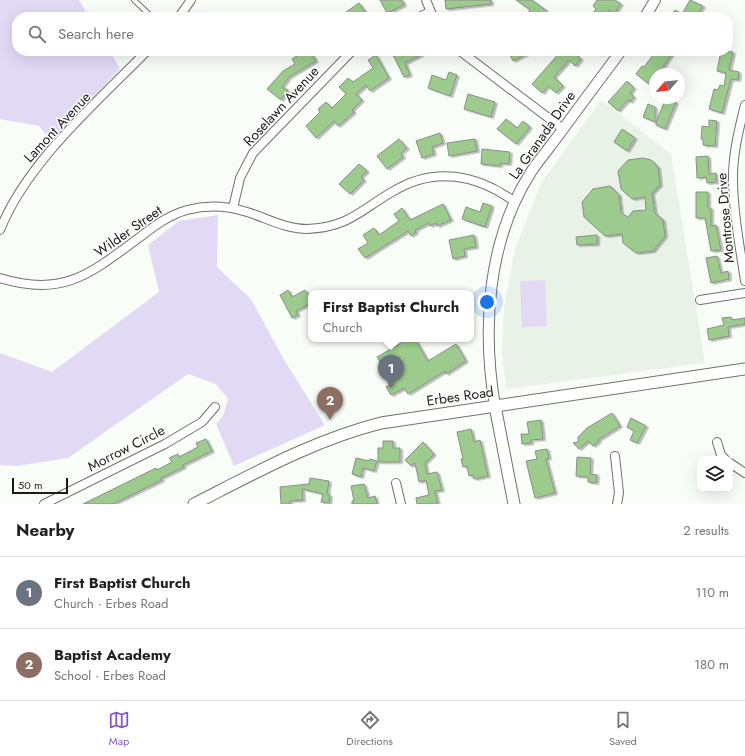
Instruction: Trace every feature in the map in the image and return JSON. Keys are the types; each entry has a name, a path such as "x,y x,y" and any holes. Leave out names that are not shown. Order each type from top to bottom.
{"main road":[{"name":"Erbes Road","path":"194,504 306,448 350,431 409,418 745,369"},
{"name":"La Granada Drive","path":"494,406 514,504"}],"street":[{"path":"183,12 191,0"},
{"path":"426,0 431,12"},
{"path":"648,12 655,0"},
{"name":"Lamont Avenue","path":"0,230 16,198 32,174 52,149 142,56"},
{"name":"Roselawn Avenue","path":"233,208 240,178 253,153 347,56"},
{"path":"467,56 563,129"},
{"name":"La Granada Drive","path":"494,406 488,358 489,303 498,252 516,202 531,172 617,56"},
{"name":"Montrose Drive","path":"745,105 734,158 733,178 734,198 745,281"},
{"name":"Wilder Street","path":"0,278 29,285 48,285 66,282 95,270 155,225 172,215 200,208 233,208 286,226 306,229 324,228 355,217 391,192 406,184 423,178 443,176 464,177 482,182 500,190 516,202"},
{"path":"700,300 745,293"},
{"name":"Morrow Circle","path":"44,504 165,444 202,422 215,407"},
{"path":"717,442 722,456"},
{"path":"616,456 619,494 617,504"},
{"path":"733,465 745,473"},
{"path":"396,483 401,504"}],"lane":[{"path":"134,0 147,12"}],"shaded area":[{"path":"0,0 79,0 86,12 12,12 12,56 113,56 120,69 51,141 39,126 0,119"},
{"path":"601,100 671,154 705,363 506,389 502,353 504,307 515,249 541,183"},
{"path":"218,215 217,267 251,299 283,358 325,425 234,466 216,424 223,416 228,399 216,384 188,374 68,458 17,466 0,465 0,353 52,372 159,292 148,245 179,221"},
{"path":"545,280 547,326 522,327 520,281"}],"building":[{"path":"380,0 402,0 404,5 386,12"},
{"path":"445,0 491,0 491,4 446,9"},
{"path":"516,0 532,0 547,11 528,12 530,10"},
{"path":"597,0 615,0 621,4 615,12 609,10 608,12 594,12 596,9 593,6"},
{"path":"690,0 703,6 699,12 683,12"},
{"path":"359,3 365,12 346,12"},
{"path":"297,56 313,56 316,61 289,77 282,87 288,90 281,100 267,89 283,71 295,64 292,59"},
{"path":"377,56 389,78 370,91 366,85 356,94 362,100 352,110 354,112 338,126 334,121 316,138 306,126 320,112 318,109 326,102 332,108 346,94 339,87 348,78 353,82 373,68 368,60"},
{"path":"394,56 419,56 405,63 410,75 404,77"},
{"path":"510,56 522,56 513,61"},
{"path":"557,56 578,56 581,59 575,66 569,60 554,77 563,86 556,93 548,86 542,93 532,84"},
{"path":"652,56 671,56 662,68 649,68 649,84 636,74 642,66 644,67"},
{"path":"720,56 732,56 729,70 739,72 738,80 731,79 722,113 709,109 714,89 718,90 720,85 724,86 726,73 717,71"},
{"path":"449,72 457,75 450,96 428,88 432,75 446,80"},
{"path":"627,81 634,88 630,93 634,97 630,102 628,100 618,111 608,102"},
{"path":"468,94 495,102 491,117 464,109"},
{"path":"648,104 655,107 655,122 643,117"},
{"path":"664,104 675,104 665,129 656,125"},
{"path":"506,119 517,128 523,121 530,127 516,144 497,129"},
{"path":"709,120 717,121 715,146 703,145 703,139 701,139 702,126 709,127"},
{"path":"622,129 635,138 627,151 614,142"},
{"path":"440,133 443,143 432,147 434,154 422,158 416,141"},
{"path":"399,139 407,148 401,153 403,157 387,169 377,156"},
{"path":"475,139 477,151 449,156 447,143"},
{"path":"482,149 510,152 509,164 500,163 500,166 481,164"},
{"path":"708,156 709,174 716,173 716,182 707,183 706,177 697,178 696,157"},
{"path":"643,158 651,160 658,167 660,185 652,193 655,213 663,220 665,236 653,251 636,253 623,243 622,234 605,236 584,217 582,202 593,189 610,186 619,195 621,213 628,217 633,211 646,210 645,197 632,199 621,189 618,171 628,160"},
{"path":"359,164 367,171 361,177 364,180 350,194 339,184"},
{"path":"696,192 708,192 708,208 711,208 711,226 716,225 721,250 711,251 705,218 696,218"},
{"path":"483,203 492,206 485,227 462,219 466,207 480,212"},
{"path":"443,204 451,220 437,226 436,223 430,226 429,223 415,230 416,232 411,236 408,231 365,258 358,249 368,243 363,235 374,228 379,235 399,221 394,214 402,208 410,220"},
{"path":"474,235 476,247 464,249 465,256 453,259 449,240"},
{"path":"597,235 597,244 577,245 576,237"},
{"path":"717,256 721,273 728,271 729,279 711,283 706,258"},
{"path":"288,290 292,297 305,290 308,295 308,305 296,311 298,315 292,318 280,295"},
{"path":"731,317 732,320 745,318 745,324 728,327 729,336 709,340 707,329 724,325 722,318"},
{"path":"403,342 417,342 428,361 456,344 466,361 446,374 445,371 408,394 404,388 391,395 386,387 392,383 377,357"},
{"path":"612,413 620,426 598,440 599,441 593,446 588,441 579,449 573,443 578,442 578,437 587,428"},
{"path":"631,418 646,426 637,443 630,440 634,431 627,427"},
{"path":"541,420 543,439 531,440 531,443 522,444 521,434 529,434 527,422"},
{"path":"471,429 474,442 480,440 488,476 474,479 473,475 469,476 467,466 463,467 461,459 463,459 457,432"},
{"path":"206,439 212,451 183,465 184,467 161,478 162,480 113,504 83,504 156,468 157,470 172,462 169,458 178,454 179,457 198,447 196,443"},
{"path":"383,441 393,441 393,448 400,448 400,462 378,462 378,448 383,448"},
{"path":"423,442 434,454 425,463 427,474 437,472 442,490 435,491 438,504 417,504 416,498 429,495 426,480 419,482 415,463 411,466 405,460"},
{"path":"547,449 549,458 546,459 555,493 535,498 526,461 537,459 535,451"},
{"path":"577,457 591,458 590,474 597,475 596,483 588,482 588,477 576,476"},
{"path":"356,458 377,461 374,471 363,468 361,477 352,474"},
{"path":"310,478 329,481 327,494 330,495 329,503 321,502 323,494 302,489 303,500 290,501 290,504 281,504 280,487 309,484"},
{"path":"364,484 368,498 375,496 377,504 352,504 352,501 354,501 351,486"}],"place":[{"name":"First Baptist Church","path":"391,388"},
{"name":"Baptist Academy","path":"330,420"}]}
